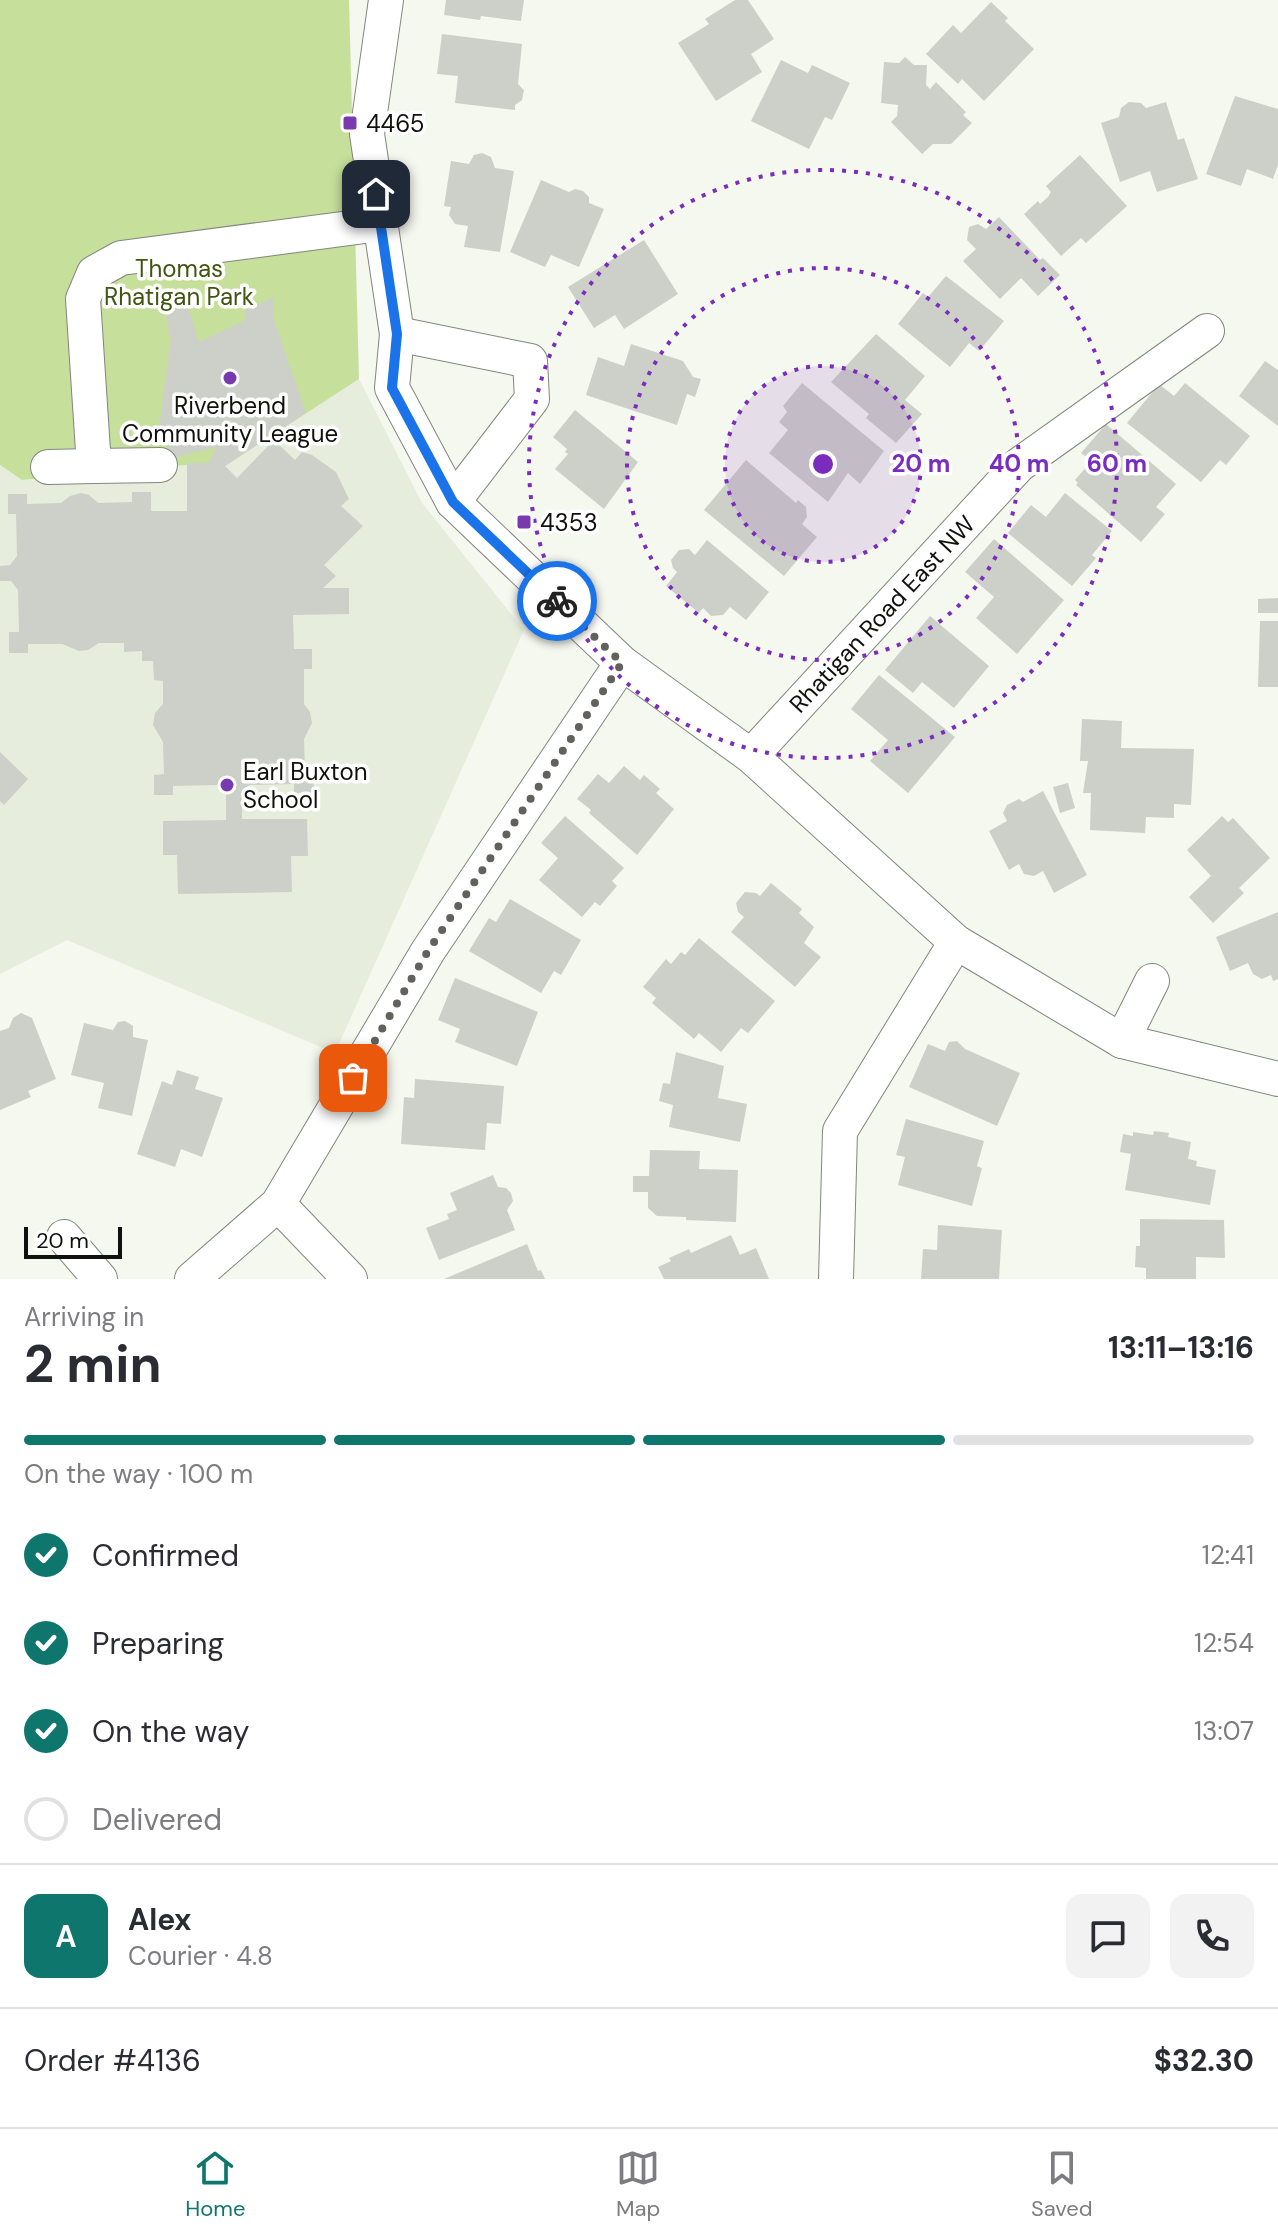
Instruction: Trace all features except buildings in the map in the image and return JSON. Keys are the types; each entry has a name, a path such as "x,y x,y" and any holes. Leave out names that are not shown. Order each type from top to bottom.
{"street":[{"path":"386,0 367,134 397,334 392,388 453,502 622,663 751,756 956,942 1122,1041 1278,1079"},
{"path":"94,466 83,299 94,273 121,258 380,224"},
{"name":"Rhatigan Road East NW","path":"751,756 1019,465 1207,331"},
{"path":"397,334 530,361 532,399 453,502"},
{"path":"48,467 160,465"},
{"path":"192,1279 278,1204 428,951 622,663"},
{"path":"836,1279 840,1131 956,942"},
{"path":"1122,1041 1152,981"},
{"path":"278,1204 350,1279"},
{"path":"64,1237 100,1279"}],"shaded area":[{"name":"Earl Buxton School","path":"359,379 422,503 524,630 335,1053 67,940 0,974 0,465 22,480 209,463 225,466"}],"green space":[{"name":"Thomas Rhatigan Park","path":"0,0 349,0 359,379 225,466 209,463 22,480 0,465"}],"way so far":[{"path":"353,1078 428,951 622,663 557,601"}],"place":[{"name":"4465","path":"350,123"},
{"name":"Riverbend Community League","path":"230,378"},
{"name":"4353","path":"524,522"},
{"name":"Earl Buxton School","path":"227,785"}],"route":[{"path":"376,194 397,334 392,388 453,502 557,601"}]}
